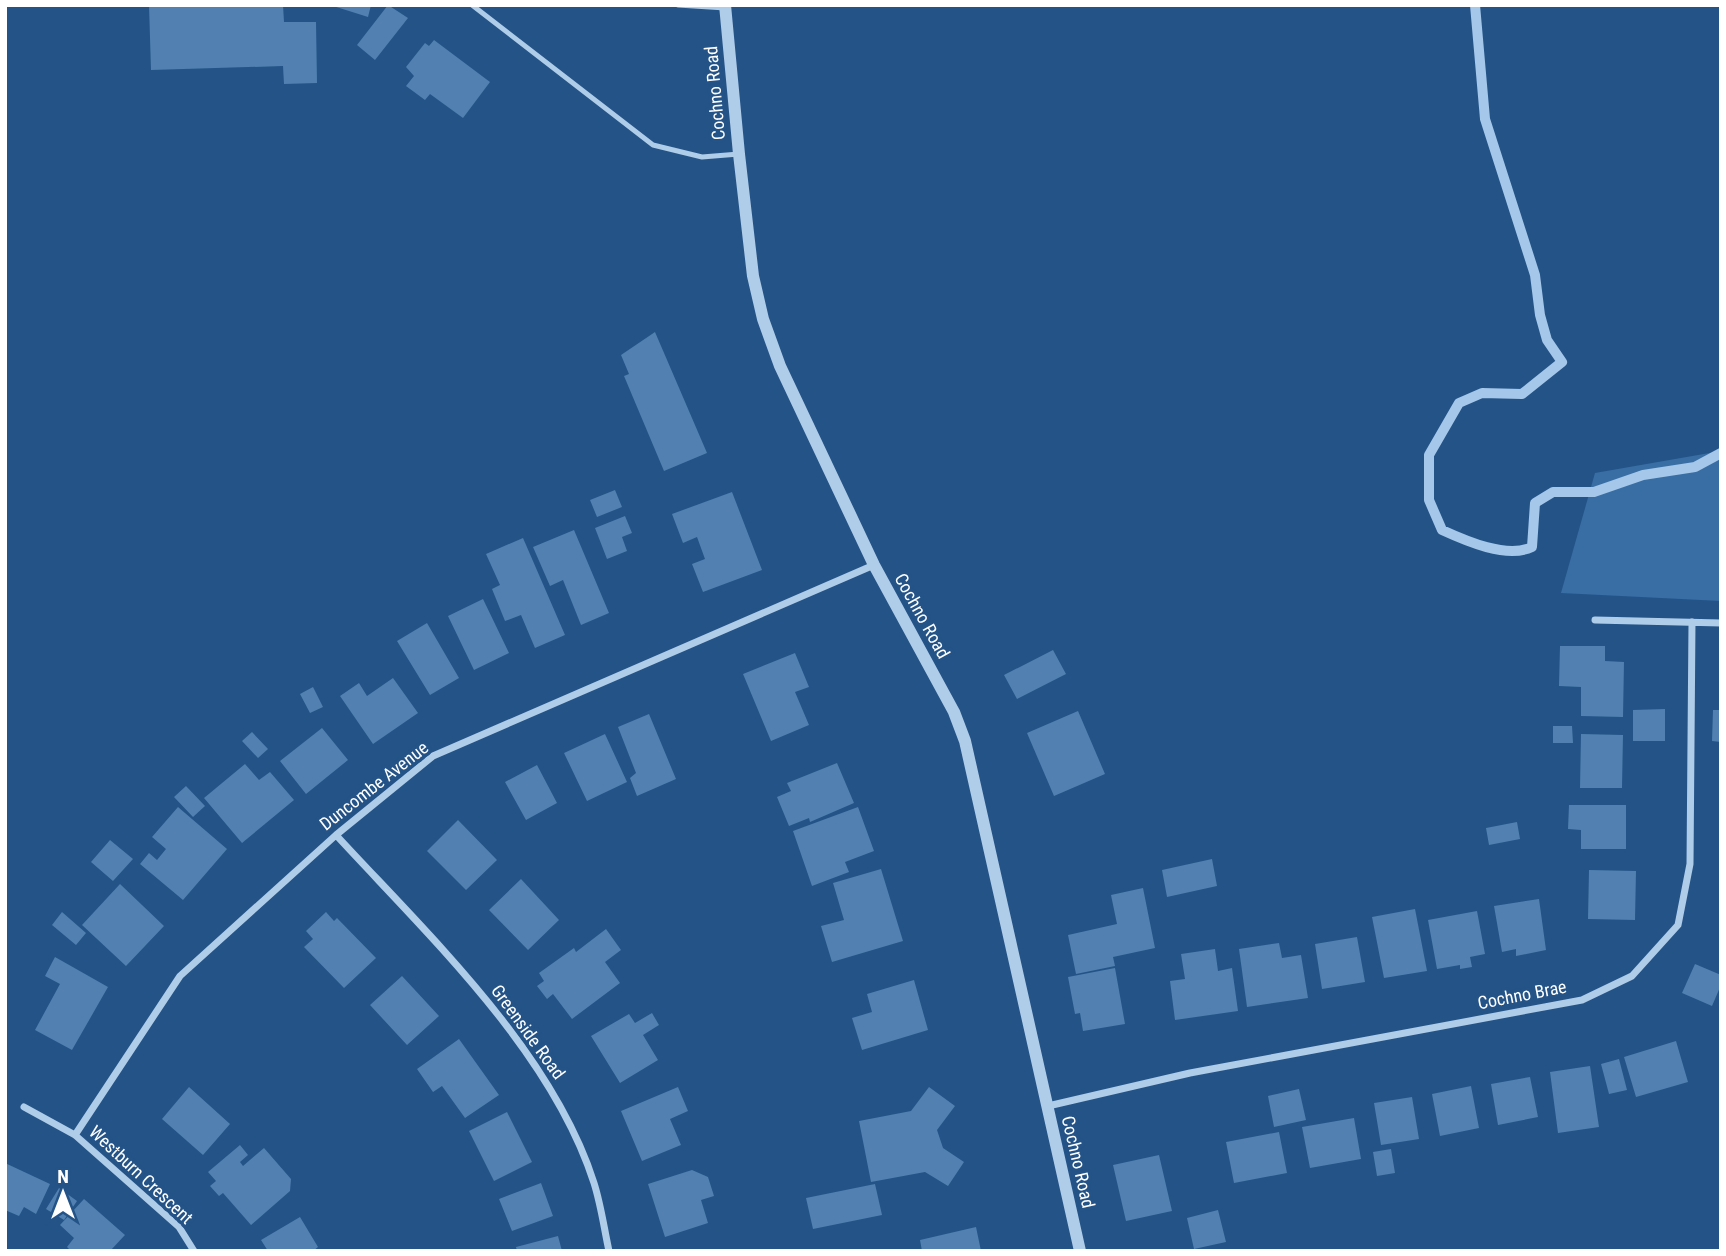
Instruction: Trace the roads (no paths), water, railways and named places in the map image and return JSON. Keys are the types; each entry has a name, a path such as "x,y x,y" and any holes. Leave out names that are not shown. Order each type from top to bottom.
{"street":[{"name":"Cochno Road","path":"725,7 738,154 753,276 763,319 780,366 874,565 954,712 965,741 1080,1251"},
{"name":"Duncombe Avenue","path":"75,1135 180,975 336,835 433,756 874,565"},
{"path":"1595,620 1721,623"},
{"name":"Cochno Brae","path":"1048,1106 1190,1073 1582,1000 1632,975 1678,925 1690,864 1692,622"},
{"name":"Greenside Road","path":"336,835 492,1005 556,1098 594,1182 609,1251"},
{"name":"Westburn Crescent","path":"24,1107 75,1135 178,1227 194,1251"}],"lane":[{"path":"472,5 653,145 702,157 738,154"},
{"path":"678,5 725,7"}],"waterway":[{"path":"1475,5 1485,119 1535,275 1540,315 1547,340 1562,362 1522,394 1482,393 1459,403 1429,455 1429,500 1442,530 1487,547 1522,550 1532,547 1535,503 1553,492 1594,492 1643,475 1695,467 1721,453"}]}
